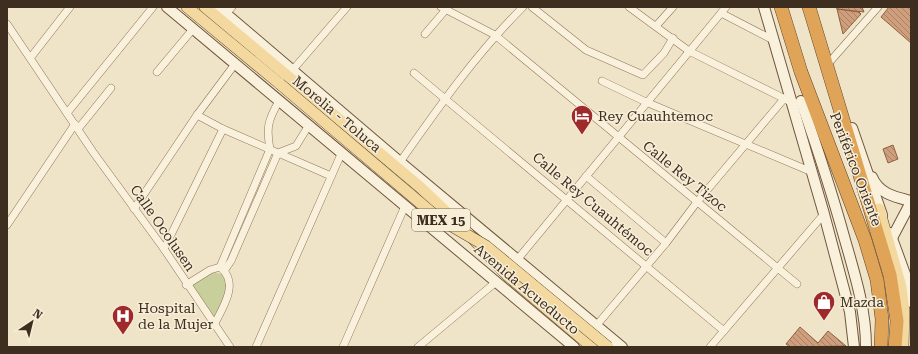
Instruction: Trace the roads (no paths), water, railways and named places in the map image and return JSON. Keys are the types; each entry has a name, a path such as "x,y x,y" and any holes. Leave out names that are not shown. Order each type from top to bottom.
{"highway":[{"name":"Periférico Oriente","path":"781,7 801,72 866,240 877,280 882,318 881,347"},
{"name":"Periférico Oriente","path":"809,7 839,104 846,134 890,275 897,321 895,347"}],"main road":[{"name":"Morelia - Toluca","path":"187,7 438,218 486,246 608,347"},
{"name":"Morelia - Toluca","path":"205,7 289,73 420,187 465,230 507,275 592,347"},
{"path":"879,209 901,287 904,312 903,347"}],"street":[{"path":"31,57 70,7"},
{"path":"67,112 153,7"},
{"name":"Avenida Acueducto","path":"167,7 574,347"},
{"name":"Avenida Acueducto","path":"218,7 229,10 289,73 400,162 622,347"},
{"path":"222,269 270,149 267,132 268,124 280,84 346,7"},
{"path":"400,162 446,98 495,35 523,7"},
{"path":"532,7 586,50 642,75 664,53 673,38"},
{"path":"629,7 673,38 689,52 792,100 817,147 854,272 866,329 866,347"},
{"path":"656,26 673,7"},
{"path":"764,7 792,100 850,312 854,347"},
{"path":"827,65 878,7"},
{"path":"425,34 445,8"},
{"name":"Calle Rey Tizoc","path":"445,8 495,35 797,284"},
{"path":"517,260 646,102 724,10 773,40"},
{"name":"Calle Ocolusen","path":"7,24 31,57 76,127 164,249 186,285 230,347"},
{"path":"157,72 193,29"},
{"path":"134,209 197,115 235,64"},
{"name":"Calle Rey Cuauhtémoc","path":"414,72 724,331"},
{"path":"596,326 666,243 697,202 746,144 792,100 801,72"},
{"path":"602,81 646,102 812,172"},
{"path":"7,225 76,127 111,88"},
{"path":"839,104 859,129 873,179 878,187 884,192 893,196 911,201 892,238"},
{"path":"197,115 223,129 331,176"},
{"path":"849,117 879,209 892,238 909,286 911,302"},
{"path":"186,285 210,270 222,269 231,261 278,153 296,146 309,125"},
{"path":"164,249 223,129"},
{"path":"256,347 342,152"},
{"path":"586,176 666,243"},
{"path":"343,347 406,206"},
{"path":"710,347 824,214"},
{"path":"214,325 229,291 228,278 222,269"},
{"path":"418,347 496,282"}],"place":[{"name":"Rey Cuauhtemoc","path":"582,136"},
{"name":"Mazda","path":"824,322"},
{"name":"Hospital de la Mujer","path":"123,336"}]}
